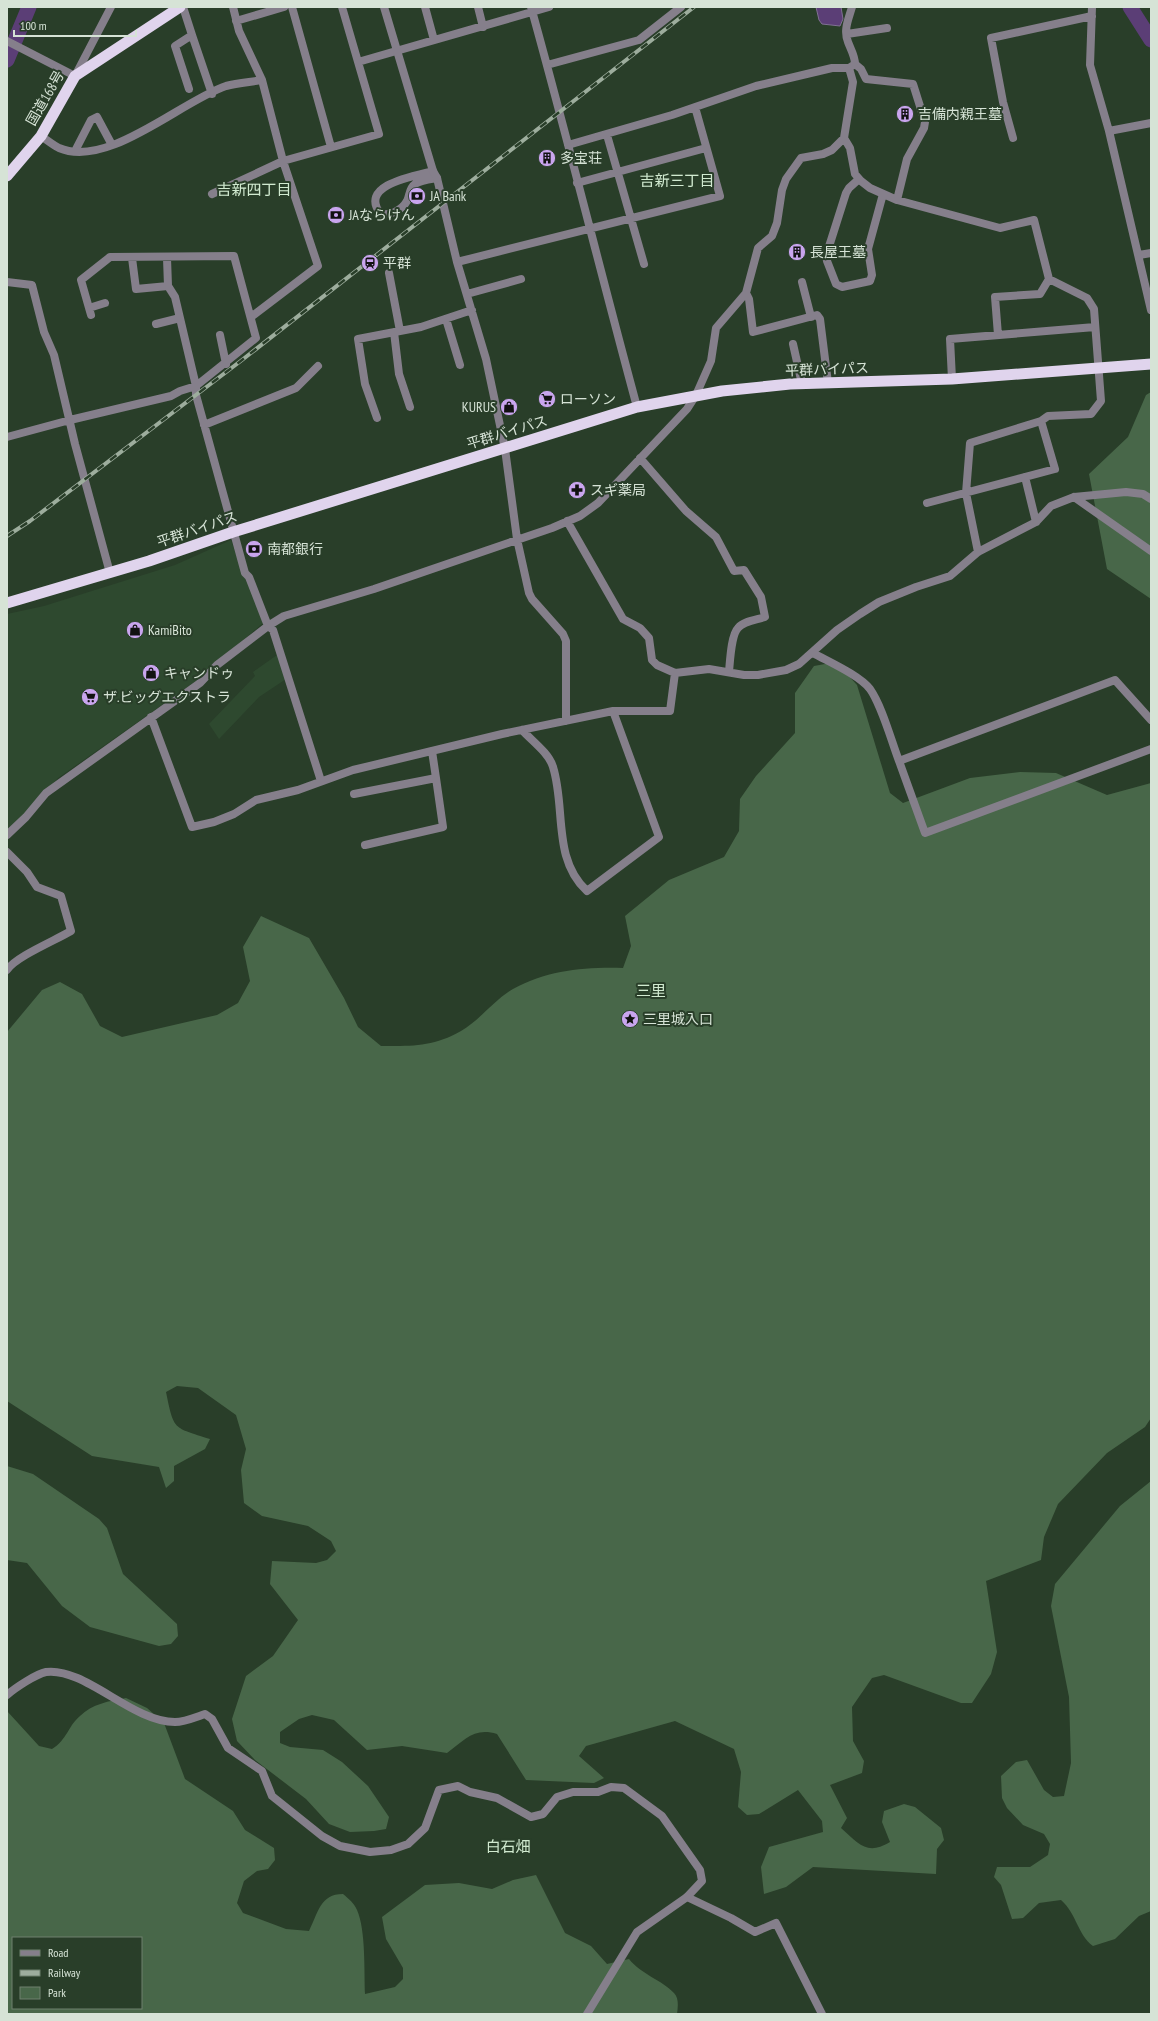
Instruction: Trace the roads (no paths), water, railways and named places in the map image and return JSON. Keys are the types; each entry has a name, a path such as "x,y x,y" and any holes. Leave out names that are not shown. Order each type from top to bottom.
{"highway":[{"name":"国道168号","path":"7,176 41,136 74,76 182,7"},
{"name":"平群バイパス","path":"7,603 110,573 232,532 505,449 637,407 722,391 802,384 952,379 1151,364"}],"street":[{"path":"7,41 74,76 111,7"},
{"path":"182,7 212,94"},
{"path":"233,7 239,31 262,80 283,161 318,266 251,317"},
{"path":"236,21 284,7"},
{"path":"292,7 331,147"},
{"path":"212,194 283,161 378,134 342,7"},
{"path":"384,7 396,51 435,175 457,262 486,359 505,449 517,539 532,599 563,634 566,641 566,721"},
{"path":"425,7 434,40"},
{"path":"478,7 483,27"},
{"path":"358,62 483,27 532,10 549,7"},
{"path":"546,65 638,40 681,7"},
{"path":"7,835 26,817 46,793 200,683 217,665 268,626 284,616 374,589 517,539 580,516 598,503 687,409 696,395 711,361 716,328 746,292 758,248 772,236 777,223 782,190 786,179 801,158 823,154 832,150 844,138 853,82 846,27 852,7"},
{"path":"1092,7 1090,65 1109,131 1151,310"},
{"path":"532,10 637,407"},
{"path":"1013,138 1003,102 991,38 1092,16"},
{"path":"847,34 887,28"},
{"path":"188,89 175,46 192,35"},
{"path":"568,145 607,135 756,86 832,68 852,66 860,69 866,79 914,84 925,122 924,128 907,159 897,200"},
{"path":"41,136 59,148 74,151 101,149 125,142 179,110 226,86 262,80"},
{"path":"457,262 720,196 695,107"},
{"path":"74,151 91,120 97,117 112,145"},
{"path":"1109,131 1151,123"},
{"path":"607,135 644,264"},
{"path":"844,138 850,148 856,174 859,179 870,188 883,194 897,200 1000,228 1034,220 1049,279 1040,294 995,297 998,335"},
{"path":"577,183 706,148"},
{"path":"435,175 416,183 410,190 405,204 390,214 385,216 376,208 375,196 389,184 435,175"},
{"path":"859,179 848,188 826,256 836,284 842,287 870,281 872,275 868,249 883,194"},
{"path":"1139,255 1151,253"},
{"path":"7,437 70,420 164,398 196,386 226,364 256,338 234,256 167,258 110,257 81,280 90,311 105,303"},
{"path":"132,258 136,289 168,286"},
{"path":"167,258 168,286 175,297 196,386 196,395 232,532 245,573 249,577 268,626 273,630 321,782"},
{"path":"389,273 397,332 399,374 410,407"},
{"path":"467,294 521,279"},
{"path":"978,552 966,493 970,443 1041,421 1048,416 1091,414 1101,401 1094,309 1087,298 1049,279"},
{"path":"7,282 32,285 44,332 54,356 110,573"},
{"path":"802,282 811,317"},
{"path":"746,292 749,299 752,332 817,315 820,319 828,383"},
{"path":"377,418 365,384 358,339 421,327 472,310"},
{"path":"156,324 180,318"},
{"path":"446,319 460,365"},
{"path":"952,379 950,339 1095,327"},
{"path":"220,336 226,364"},
{"path":"793,344 802,384"},
{"path":"204,424 296,388 318,366"},
{"path":"927,503 1055,469 1041,421"},
{"path":"640,458 686,510 716,537 734,571 744,570 761,597 765,617 746,623 737,628 734,635 729,672"},
{"path":"1025,477 1036,522"},
{"path":"567,521 623,619 640,628 649,638 652,660 675,673 709,669 758,675 786,670 799,664 837,630 879,602 916,587 950,576 978,552 1036,522 1051,506 1074,497 1126,492 1143,494 1151,500"},
{"path":"1074,497 1151,551"},
{"path":"813,653 862,682 869,689 876,700 925,833 1151,748"},
{"path":"151,717 192,827 214,822 234,814 256,800 298,790 353,770 522,730 613,711 670,711 675,673"},
{"path":"898,761 1115,680 1151,720"},
{"path":"522,730 546,756 553,766 559,797 560,832 568,864 581,886 587,891 660,837 613,711"},
{"path":"365,845 443,827 432,751"},
{"path":"354,794 436,778"},
{"path":"7,852 27,872 37,887 61,896 71,931 34,951 10,966 7,970"},
{"path":"7,1695 18,1685 45,1672 68,1674 155,1719 176,1722 205,1714 212,1719 228,1748 262,1771 272,1796 328,1839 340,1846 370,1852 391,1850 408,1844 425,1828 439,1790 458,1786 470,1792 497,1798 531,1817 543,1814 558,1797 573,1792 598,1792 611,1787 624,1788 662,1816 700,1870 702,1881 687,1897 637,1932 587,2014"},
{"path":"687,1897 731,1918 755,1932 776,1923 822,2014"}],"waterway":[{"path":"7,60 29,7"},
{"path":"1130,7 1151,40"}],"railway":[{"path":"7,536 30,521 242,360 694,7"}],"place":[{"name":"吉備内親王墓","path":"905,114"},
{"name":"多宝荘","path":"547,158"},
{"name":"JA Bank","path":"417,196"},
{"name":"JAならけん","path":"336,215"},
{"name":"長屋王墓","path":"797,252"},
{"name":"平群","path":"370,263"},
{"name":"ローソン","path":"547,399"},
{"name":"KURUS","path":"509,407"},
{"name":"スギ薬局","path":"577,490"},
{"name":"南都銀行","path":"254,549"},
{"name":"KamiBito","path":"135,630"},
{"name":"キャンドゥ","path":"151,673"},
{"name":"ザ.ビッグエクストラ","path":"90,697"},
{"name":"三里城入口","path":"630,1019"}],"district":[{"name":"吉新三丁目","path":"677,181"},
{"name":"吉新四丁目","path":"254,190"},
{"name":"三里","path":"651,991"},
{"name":"白石畑","path":"508,1847"}]}
